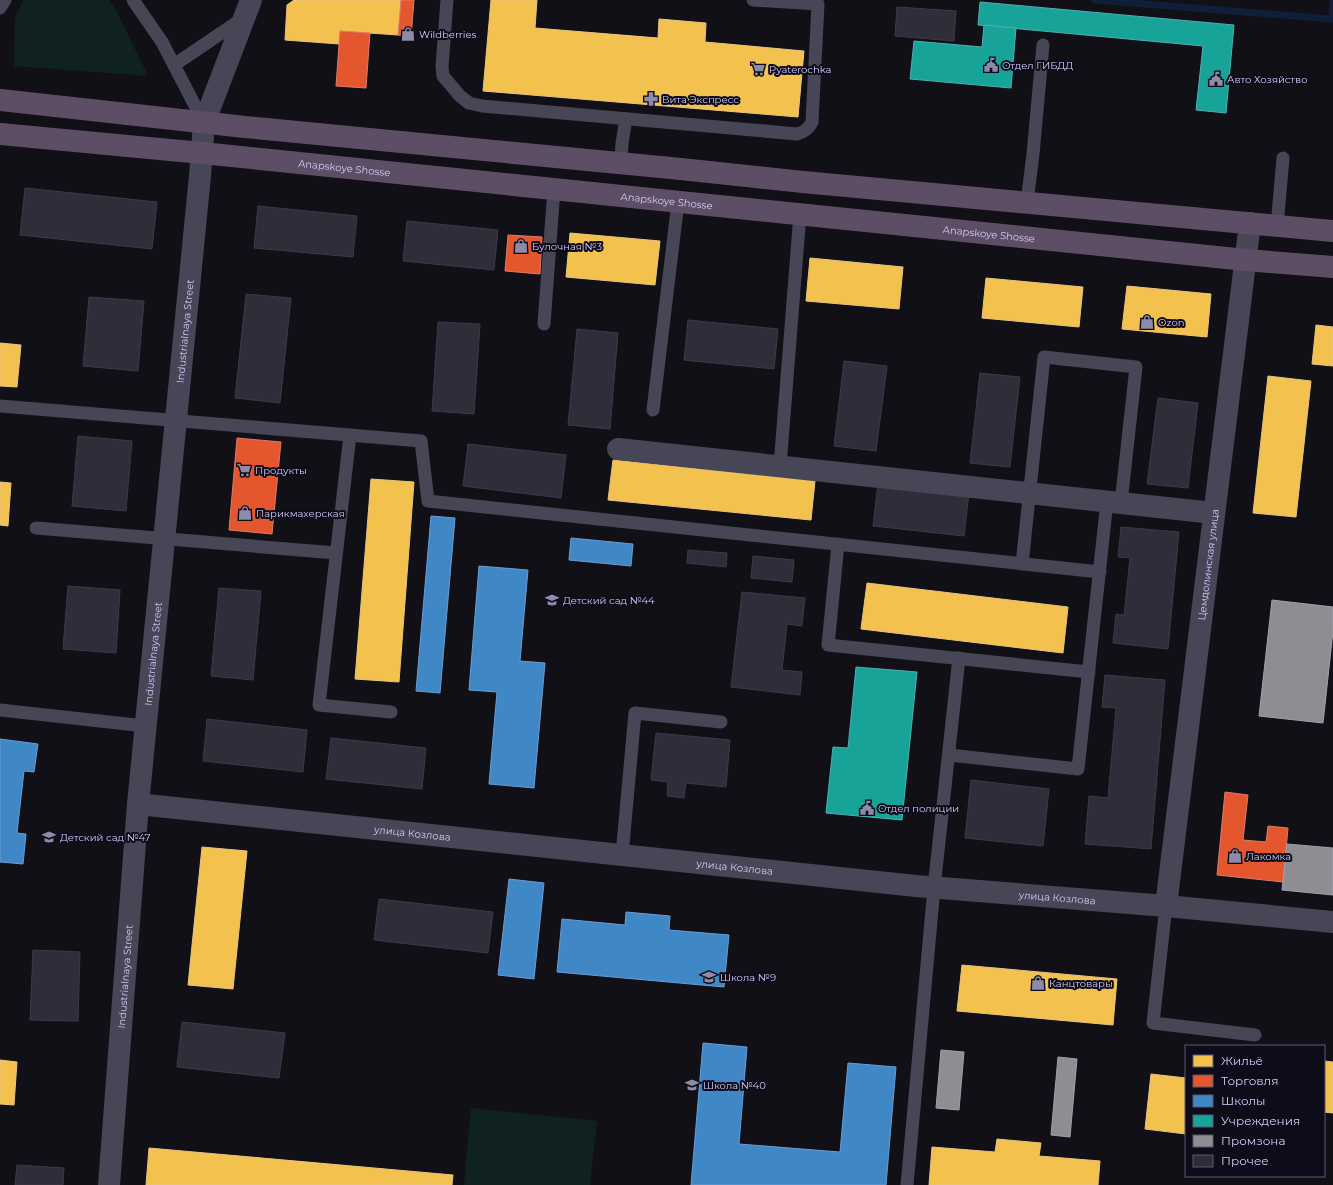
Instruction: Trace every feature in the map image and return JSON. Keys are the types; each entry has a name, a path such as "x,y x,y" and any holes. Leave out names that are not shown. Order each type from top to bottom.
{"highway":[{"path":"0,100 204,123 803,182 1333,231"},
{"name":"Anapskoye Shosse","path":"0,134 202,153 1246,260 1333,267"}],"street":[{"name":"Industrialnaya Street","path":"109,1185 138,804 204,123 247,9"},
{"name":"Цемдолинская улица","path":"1166,906 1250,223"},
{"path":"618,449 1214,513"},
{"name":"улица Козлова","path":"138,804 934,888 1166,906 1333,922"}],"lane":[{"path":"0,8 5,0"},
{"path":"133,0 162,42 204,123"},
{"path":"447,0 442,67 444,76 460,96 469,104 797,134 804,132 810,127 812,122 818,2 754,0"},
{"path":"174,65 247,9"},
{"path":"1027,202 1034,154 1044,45"},
{"path":"621,163 622,143 626,119"},
{"path":"1277,226 1283,158"},
{"path":"544,324 554,189"},
{"path":"653,410 678,202"},
{"path":"780,466 800,214"},
{"path":"949,756 1078,769 1100,572 1114,502 1136,367 1044,357 1022,564"},
{"path":"0,406 422,441 428,502 1100,572"},
{"path":"350,435 319,705 391,712"},
{"path":"36,528 336,554"},
{"path":"838,544 828,645 1089,672"},
{"path":"908,1185 934,888 959,658"},
{"path":"0,710 146,726"},
{"path":"622,855 635,713 721,722"},
{"path":"1166,906 1154,1023 1255,1035"}],"shaded area":[{"path":"23,0 109,0 115,8 148,76 14,66 15,19"},
{"path":"471,1108 597,1121 590,1185 464,1185"}],"building: Жильё":[{"path":"294,0 401,0 398,35 340,31 339,44 285,40 287,5"},
{"path":"491,0 537,0 535,28 658,38 659,19 706,23 705,42 804,51 798,117 483,91"},
{"path":"570,233 660,241 655,285 566,277"},
{"path":"810,258 903,267 899,309 806,301"},
{"path":"986,278 1083,287 1079,327 982,318"},
{"path":"1127,286 1211,294 1207,337 1122,329"},
{"path":"1316,325 1333,327 1333,366 1312,364"},
{"path":"0,343 21,345 17,387 0,386"},
{"path":"1268,376 1311,381 1296,517 1253,513"},
{"path":"613,460 815,481 811,520 608,500"},
{"path":"371,479 414,482 399,682 355,679"},
{"path":"0,482 11,483 8,526 0,525"},
{"path":"867,583 1068,607 1063,653 861,629"},
{"path":"202,847 247,851 233,989 188,985"},
{"path":"962,965 1117,979 1113,1025 957,1011"},
{"path":"0,1060 17,1062 14,1105 0,1104"},
{"path":"1325,1061 1333,1062 1333,1113 1325,1112"},
{"path":"1151,1074 1185,1078 1185,1134 1145,1129"},
{"path":"997,1139 1041,1143 1039,1156 1100,1161 1098,1185 929,1185 932,1147 995,1152"},
{"path":"149,1148 453,1175 452,1185 146,1185"}],"building: Торговля":[{"path":"401,0 414,0 411,37 398,35"},
{"path":"340,31 370,33 366,88 336,86"},
{"path":"508,235 542,237 540,274 505,271"},
{"path":"237,438 281,442 272,534 229,530"},
{"path":"1225,792 1248,795 1243,840 1266,842 1268,826 1288,828 1283,882 1217,875"}],"building: Школы":[{"path":"431,516 455,518 440,693 416,691"},
{"path":"571,538 633,544 631,566 569,560"},
{"path":"479,566 528,570 520,661 545,663 534,788 489,784 497,692 469,690"},
{"path":"0,739 38,744 34,772 24,771 17,833 26,834 23,864 0,862"},
{"path":"509,879 544,883 534,979 498,975"},
{"path":"626,912 670,916 669,930 729,935 724,987 557,972 562,919 625,925"},
{"path":"703,1043 747,1047 739,1144 840,1152 848,1063 896,1067 886,1185 691,1185"}],"building: Учреждения":[{"path":"980,2 1234,25 1226,113 1196,110 1203,46 978,25"},
{"path":"984,25 1016,28 1011,88 910,79 914,41 982,47"},
{"path":"856,667 917,672 902,820 826,813 833,747 848,748"}],"building: Промзона":[{"path":"1272,600 1333,607 1333,631 1323,723 1259,716"},
{"path":"1287,844 1333,848 1333,895 1282,890"},
{"path":"941,1050 964,1052 959,1110 936,1108"},
{"path":"1058,1057 1077,1059 1070,1137 1051,1135"}],"building: Прочее":[{"path":"897,7 956,11 954,41 895,36"},
{"path":"25,188 157,202 152,249 20,235"},
{"path":"258,206 357,216 353,257 254,248"},
{"path":"407,221 498,230 494,270 403,261"},
{"path":"246,294 291,298 280,403 235,398"},
{"path":"89,297 144,301 138,371 83,366"},
{"path":"688,320 778,329 774,369 684,360"},
{"path":"438,322 480,324 474,414 432,411"},
{"path":"577,329 618,333 610,429 568,425"},
{"path":"844,361 887,366 876,451 834,446"},
{"path":"980,373 1020,377 1010,467 970,463"},
{"path":"1158,398 1198,403 1188,488 1147,484"},
{"path":"78,436 132,441 126,511 72,506"},
{"path":"468,444 566,455 561,498 463,486"},
{"path":"878,483 969,493 964,536 873,526"},
{"path":"1121,527 1179,532 1168,649 1113,643 1116,614 1124,615 1130,558 1118,557"},
{"path":"688,550 727,553 726,567 687,563"},
{"path":"753,556 794,560 792,582 751,578"},
{"path":"68,586 120,590 116,653 63,649"},
{"path":"219,588 261,591 253,680 211,676"},
{"path":"742,592 805,598 802,626 787,624 782,670 802,672 800,695 731,687"},
{"path":"1105,675 1165,680 1151,849 1085,844 1089,796 1108,798 1116,708 1102,707"},
{"path":"207,719 307,730 303,772 203,761"},
{"path":"656,733 730,740 726,787 686,783 684,798 667,796 668,782 651,780"},
{"path":"331,738 426,748 422,789 326,779"},
{"path":"971,780 1049,789 1043,846 965,838"},
{"path":"379,899 493,912 488,953 374,940"},
{"path":"33,950 80,952 78,1021 30,1020"},
{"path":"182,1022 285,1033 279,1078 177,1067"},
{"path":"17,1165 64,1168 63,1185 15,1185"}],"waterway":[{"path":"1095,0 1332,19 1333,2"}],"place":[{"name":"Wildberries","path":"408,34"},
{"name":"Отдел ГИБДД","path":"991,65"},
{"name":"Pyaterochka","path":"758,69"},
{"name":"Авто Хозяйство","path":"1216,79"},
{"name":"Вита Экспресс","path":"651,99"},
{"name":"Булочная №3","path":"521,246"},
{"name":"Ozon","path":"1147,322"},
{"name":"Продукты","path":"244,470"},
{"name":"Парикмахерская","path":"245,513"},
{"name":"Детский сад №44","path":"552,600"},
{"name":"Отдел полиции","path":"867,808"},
{"name":"Детский сад №47","path":"49,837"},
{"name":"Лакомка","path":"1235,856"},
{"name":"Школа №9","path":"709,977"},
{"name":"Канцтовары","path":"1038,983"},
{"name":"Школа №40","path":"692,1085"}]}
